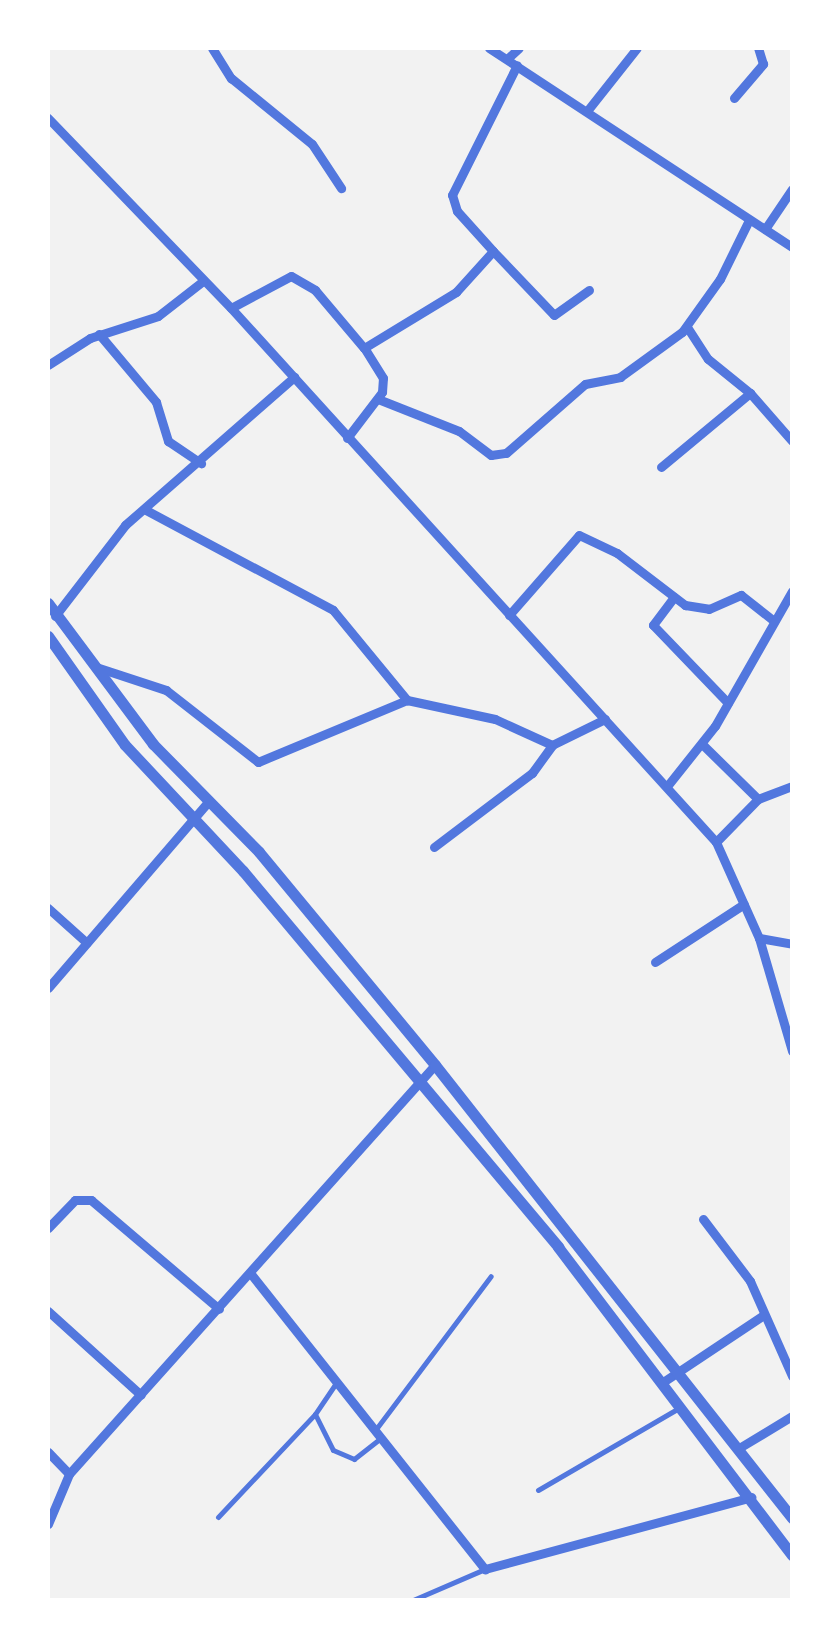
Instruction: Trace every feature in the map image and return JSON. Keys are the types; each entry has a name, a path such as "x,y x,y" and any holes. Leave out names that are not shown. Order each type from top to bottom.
{"street":[{"path":"212,48 230,78 312,144 341,188"},
{"path":"489,48 792,247"},
{"path":"519,48 452,195 457,212 554,315 590,290"},
{"path":"586,111 637,48"},
{"path":"734,98 764,64 758,48"},
{"path":"48,118 231,308 509,616 668,784 716,842 760,938 792,1051"},
{"path":"765,229 792,189"},
{"path":"378,399 459,431 497,456 585,384 620,377 688,327 749,220"},
{"path":"364,348 456,292 494,251"},
{"path":"231,308 291,276 315,290 364,348 383,378 378,399 347,438"},
{"path":"48,365 99,334 158,316 203,281"},
{"path":"688,327 708,359 750,393 792,441"},
{"path":"99,334 156,402 168,441 201,463"},
{"path":"55,616 144,509 201,463 294,377"},
{"path":"661,467 750,393"},
{"path":"144,509 333,610 407,700"},
{"path":"509,616 579,536 617,553 674,597 698,609 741,594 774,621"},
{"path":"668,784 703,745 792,591"},
{"path":"674,597 654,625 728,702"},
{"path":"48,603 153,744 209,801 435,1064 792,1518"},
{"path":"48,636 125,745 422,1078 682,1406 792,1555"},
{"path":"93,667 166,690 258,762 407,700 495,719 552,745"},
{"path":"434,847 532,773 552,745 605,719"},
{"path":"703,745 758,799"},
{"path":"716,842 758,799 792,786"},
{"path":"48,988 209,801"},
{"path":"655,962 744,904"},
{"path":"48,908 87,942"},
{"path":"760,938 792,944"},
{"path":"324,966 342,954"},
{"path":"48,1524 69,1474 435,1064"},
{"path":"48,1228 75,1200 91,1200 219,1309"},
{"path":"703,1219 750,1281 762,1316 792,1376"},
{"path":"251,1274 485,1569 751,1497"},
{"path":"48,1311 141,1395"},
{"path":"663,1382 762,1316"},
{"path":"738,1448 792,1416"},
{"path":"48,1452 69,1474"}],"lane":[{"path":"315,1414 344,1458 354,1459 378,1434 491,1276"},
{"path":"218,1517 315,1414 337,1382"},
{"path":"538,1490 682,1406"},
{"path":"413,1600 485,1569"}]}
